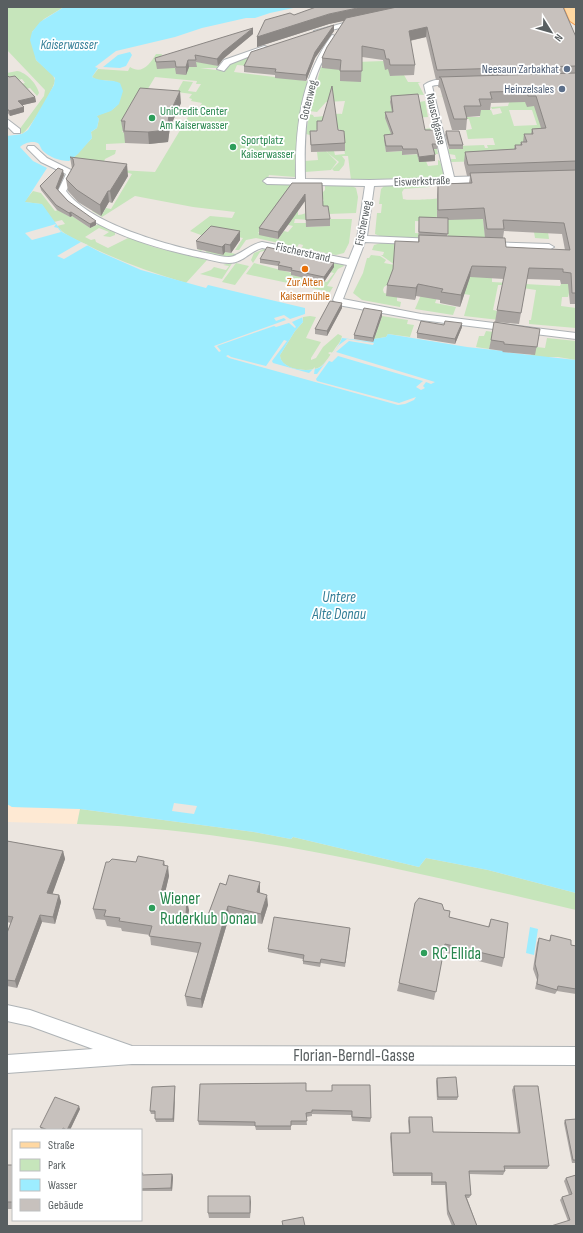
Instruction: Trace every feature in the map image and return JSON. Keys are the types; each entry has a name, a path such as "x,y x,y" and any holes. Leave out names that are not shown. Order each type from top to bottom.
{"main road":[{"path":"570,7 576,21"}],"street":[{"path":"307,35 364,20"},
{"name":"Gotenweg","path":"300,182 301,131 306,106 318,63 342,25"},
{"path":"221,69 226,62 272,46"},
{"name":"Nauschgasse","path":"450,180 428,86 436,82 463,82"},
{"path":"7,121 17,131"},
{"name":"Fischerstrand","path":"31,148 44,160 70,174 70,177 62,191 71,201 96,217 146,241 229,260 240,258 252,247 264,244 352,264"},
{"name":"Eiswerkstraße","path":"267,181 370,183 497,178"},
{"name":"Fischerweg","path":"352,264 362,239 370,183"},
{"path":"362,239 448,243"},
{"path":"479,244 549,247"},
{"path":"352,264 338,300 342,303 422,317 576,336"},
{"name":"Florian-Berndl-Gasse","path":"7,1013 30,1018 132,1055"},
{"name":"Florian-Berndl-Gasse","path":"7,1064 132,1055 576,1056"}],"shaded area":[{"path":"45,803 54,808 80,809 77,824 7,822 7,804 12,807 45,808"}],"green space":[{"path":"7,7 64,7 44,19 32,32 36,60 53,75 55,81 41,109 31,125 22,134 19,130 44,96 45,90 7,50"},
{"path":"156,54 162,54 160,59 190,59 218,66 217,68 200,68 224,71 228,65 251,55 249,66 237,65 234,72 308,81 297,133 295,177 269,175 266,184 322,186 322,190 308,190 298,209 298,215 309,212 322,203 324,200 322,199 322,193 325,190 325,185 350,185 356,188 358,197 356,213 328,214 310,220 295,219 294,223 306,223 306,227 329,226 327,219 352,219 349,243 344,253 336,255 302,248 303,245 299,244 297,247 256,238 246,240 239,250 235,250 243,238 222,234 210,249 236,254 229,257 221,257 205,252 210,248 206,246 201,251 197,249 209,240 209,238 190,231 210,216 232,218 235,212 193,207 135,196 102,217 92,211 96,208 103,213 106,208 111,209 132,174 119,170 155,172 191,112 196,113 202,103 191,101 192,99 189,98 192,94 177,92 183,81 193,82 188,91 196,92 201,84 196,84 197,81 155,77 122,132 132,133 126,143 106,144 106,150 116,150 115,154 105,159 103,164 73,158 92,138 91,132 97,128 99,119 96,116 115,108 121,96 114,81 97,80 92,77 98,69 128,71 130,67 138,70 148,65","holes":["268,220 293,226 288,232 284,231 278,239 258,233"]},
{"path":"383,61 393,69 390,76 404,75 408,82 421,82 418,83 424,95 409,94 410,100 390,99 391,107 425,101 428,117 411,118 415,130 432,128 438,154 426,154 385,143 386,152 402,151 403,155 423,154 428,166 438,165 438,160 440,161 444,175 443,177 351,180 348,156 342,156 345,160 344,165 339,171 334,171 332,169 339,162 327,151 334,151 335,155 345,154 340,129 317,129 310,135 306,134 309,114 313,115 314,117 342,114 345,101 326,102 317,112 309,111 321,67 351,71 357,62"},
{"path":"17,71 24,74 34,82 39,93 37,96 30,88 7,94 12,87 25,83 22,79 7,83 7,73"},
{"path":"479,95 486,110 491,110 493,115 502,113 500,108 492,109 491,107 508,106 510,99 525,101 527,106 534,102 546,144 525,152 489,161 451,162 450,159 456,159 455,155 449,154 448,149 458,149 458,146 484,145 485,148 488,148 487,145 495,145 493,138 468,139 466,130 472,129 469,119 464,119 463,117 480,117 477,107 461,97 436,96","holes":["509,110 532,110 537,125 514,126"]},
{"path":"326,151 337,162 331,170 305,172 304,161 318,160 317,152"},
{"path":"471,181 545,211 549,239 535,238 534,232 483,219 485,236 494,240 448,239 448,213 436,217 435,222 415,221 415,233 428,234 427,239 382,237 375,234 377,213 381,213 382,204 379,204 381,189 384,186 426,183 429,187 404,189 402,192 403,199 424,200 446,197 464,183"},
{"path":"33,191 41,193 55,211 58,210 70,217 72,216 90,228 101,223 115,231 115,235 110,237 103,236 109,232 99,228 85,237 91,240 95,239 96,242 108,248 130,237 153,247 207,260 186,283 146,270 95,249 66,234 57,226 65,224 62,220 54,222 41,204 24,202"},
{"path":"381,243 451,246 384,287 384,293 397,296 397,301 401,302 400,307 362,300 353,293 363,273 367,258 371,255 380,256 386,260 384,263 395,265 381,255 383,255 384,252 372,250 374,245"},
{"path":"456,247 492,278 492,282 560,286 561,284 567,284 566,273 576,294 569,293 568,297 562,297 561,306 576,308 576,328 529,324 536,290 503,285 498,285 493,310 502,312 517,322 464,316 470,295 440,290 435,303 456,307 453,315 415,309 429,276"},
{"path":"267,248 343,264 344,266 338,269 327,286 333,287 330,292 246,274 254,263 292,273 291,275 327,282 334,273 330,272 333,267 271,249 260,252 253,263 251,260 254,253"},
{"path":"233,262 222,279 200,274 211,270 214,267 226,270 229,266 223,265"},
{"path":"236,263 249,266 235,285 222,282"},
{"path":"382,316 408,320 407,324 414,325 410,337 388,334 386,337 374,339"},
{"path":"303,317 316,317 306,338 321,342 311,360 316,358 323,347 338,334 342,336 341,340 322,366 309,370 296,369 285,364 281,360 280,355 295,331 303,322"},
{"path":"486,331 494,332 489,349 476,347 479,336 484,336"},
{"path":"547,338 576,341 576,360 558,357 534,357 520,345 545,348"},
{"path":"80,809 254,832 291,839 293,837 419,867 426,858 488,870 576,893 576,910 391,867 266,843 203,834 77,824"}],"water":[{"name":"Untere Alte Donau","path":"64,7 298,7 255,18 246,18 202,28 175,37 116,51 95,67 98,68 92,77 120,83 123,91 119,104 111,111 97,116 99,119 97,128 91,132 92,138 78,154 69,161 65,161 48,155 42,150 39,144 34,142 29,142 20,147 33,161 47,168 25,202 42,204 62,232 100,252 141,270 206,288 208,285 305,308 305,314 302,315 303,322 295,331 280,355 281,360 285,364 297,369 311,370 322,366 334,353 342,338 373,342 374,339 386,337 388,334 503,352 576,360 576,893 488,870 426,858 419,867 293,837 291,839 254,832 80,809 12,807 7,804 7,136 22,134 28,130 54,85 55,78 36,60 30,40 32,32 40,22"},
{"path":"130,52 132,55 126,66 120,68 103,67 118,55"},
{"path":"530,927 538,929 534,955 526,953"}],"pier":[{"path":"56,224 54,227 58,228 61,232 32,240 25,233"},
{"path":"81,242 88,245 64,259 57,256"},
{"path":"284,315 290,319 302,315 303,317 292,322 296,327 295,328 289,323 276,327 274,326 217,346 221,351 219,352 214,346 286,320 284,318 276,321 274,318"},
{"path":"347,339 374,343 373,345 349,341 336,352 435,382 431,384 426,382 423,386 425,388 421,390 416,387 423,381 338,356 332,362 329,361 316,379 317,381 399,403 416,397 414,400 405,404 398,405 226,356 228,355 266,366 284,340 287,341 272,361 273,363 309,373 315,367 314,374 317,374 331,355 328,353 333,353 339,345"},
{"path":"174,803 197,806 194,814 172,811"}],"building":[{"path":"316,7 362,7 329,14 257,37 265,20 290,13 294,15"},
{"path":"397,7 563,7 576,37 576,66 437,70 427,27 409,31 415,65 390,65 389,59 386,59 384,50 362,46 362,71 340,71 341,60 322,58 327,47 346,18"},
{"path":"334,25 315,52 306,75 275,72 276,69 244,66 251,52"},
{"path":"253,28 223,52 217,59 195,55 196,60 188,60 186,67 176,67 175,61 156,62 155,58"},
{"path":"576,73 576,161 468,165 465,152 516,149 515,145 522,145 521,142 527,142 524,134 533,134 532,129 546,128 536,96 528,96 527,91 490,92 492,99 479,99 481,106 464,106 467,119 454,119 441,78 439,77"},
{"path":"7,75 9,77 15,76 35,97 18,101 24,107 9,111 7,108"},
{"path":"332,86 338,130 344,131 345,143 311,145 310,131 317,131 317,121 322,121"},
{"name":"UniCredit Center Am Kaiserwasser","path":"140,88 180,91 169,115 167,130 148,132 124,131 125,121 121,121"},
{"path":"418,94 425,130 434,130 438,144 432,144 435,155 419,157 417,149 403,149 402,146 386,146 384,135 393,134 385,112 393,112 391,96"},
{"path":"446,131 459,131 463,145 449,145"},
{"path":"70,157 127,164 100,205 77,190 66,179 74,165 73,159"},
{"path":"58,168 63,170 56,188 68,201 96,221 90,224 71,212 69,213 56,205 40,186"},
{"path":"576,170 576,293 572,293 571,273 563,272 563,269 529,268 521,313 497,310 506,267 472,266 461,295 441,292 443,289 418,284 416,288 387,285 393,269 395,241 419,242 419,235 505,238 506,247 570,250 564,223 503,220 504,229 487,229 484,208 438,210 438,184 472,183 470,173"},
{"path":"292,183 322,183 323,206 328,206 330,219 306,220 305,194 278,232 259,228"},
{"path":"419,217 448,218 448,234 419,232"},
{"path":"211,226 240,231 230,245 225,244 222,247 196,241"},
{"path":"267,247 334,263 324,277 291,270 292,268 278,265 280,262 260,259"},
{"path":"330,301 342,303 327,331 315,329"},
{"path":"364,308 382,311 373,338 354,335"},
{"path":"421,321 444,325 445,321 462,323 455,339 417,333"},
{"path":"494,322 540,329 537,347 504,344 504,342 491,340"},
{"path":"7,841 63,851 47,893 59,895 53,917 40,915 15,981 7,980 7,933 13,917 7,916"},
{"path":"138,856 164,861 163,865 168,866 160,896 187,900 186,914 205,923 220,883 226,885 229,875 260,882 257,892 267,895 261,914 228,906 201,999 185,996 201,943 149,936 152,926 119,921 120,918 104,916 106,910 93,909 106,862 109,862 112,859 136,862"},
{"path":"419,898 442,904 444,910 450,911 449,917 489,927 491,919 508,923 504,958 445,944 436,992 399,983 415,903"},
{"path":"274,917 350,928 345,963 321,959 320,963 303,961 304,955 268,949"},
{"path":"551,935 571,940 571,945 576,946 576,989 558,986 557,990 537,984 538,975 535,964 539,938 550,941"},
{"path":"456,1077 458,1097 438,1097 437,1078"},
{"path":"306,1083 306,1091 332,1091 332,1085 370,1085 371,1118 352,1117 352,1111 312,1110 312,1112 306,1113 307,1121 291,1121 291,1126 255,1126 255,1122 198,1121 200,1084"},
{"path":"175,1086 173,1119 155,1119 155,1111 150,1111 152,1087"},
{"path":"514,1086 538,1086 549,1166 504,1166 505,1171 469,1171 471,1195 465,1195 477,1226 455,1226 448,1210 446,1182 432,1182 432,1173 393,1173 391,1133 410,1133 409,1117 432,1117 433,1132 520,1133"},
{"path":"55,1097 79,1106 68,1129 45,1129 40,1127"},
{"path":"576,1119 576,1160 573,1160 565,1120"},
{"path":"7,1165 12,1165 12,1202 7,1202"},
{"path":"172,1174 171,1188 142,1189 142,1175"},
{"path":"576,1175 576,1226 551,1226 570,1220 562,1197 572,1194 566,1178"},
{"path":"208,1196 250,1196 250,1213 208,1213"},
{"path":"303,1217 305,1226 283,1226 282,1221"}],"place":[{"name":"Neesaun Zarbakhat","path":"567,69"},
{"name":"Heinzelsales","path":"562,89"},
{"name":"UniCredit Center Am Kaiserwasser","path":"152,118"},
{"name":"Sportplatz Kaiserwasser","path":"233,147"},
{"name":"Zur Alten Kaisermühle","path":"305,269"},
{"name":"Wiener Ruderklub Donau","path":"152,908"},
{"name":"RC Ellida","path":"424,953"}],"water label":[{"name":"Kaiserwasser","path":"69,44"}]}
